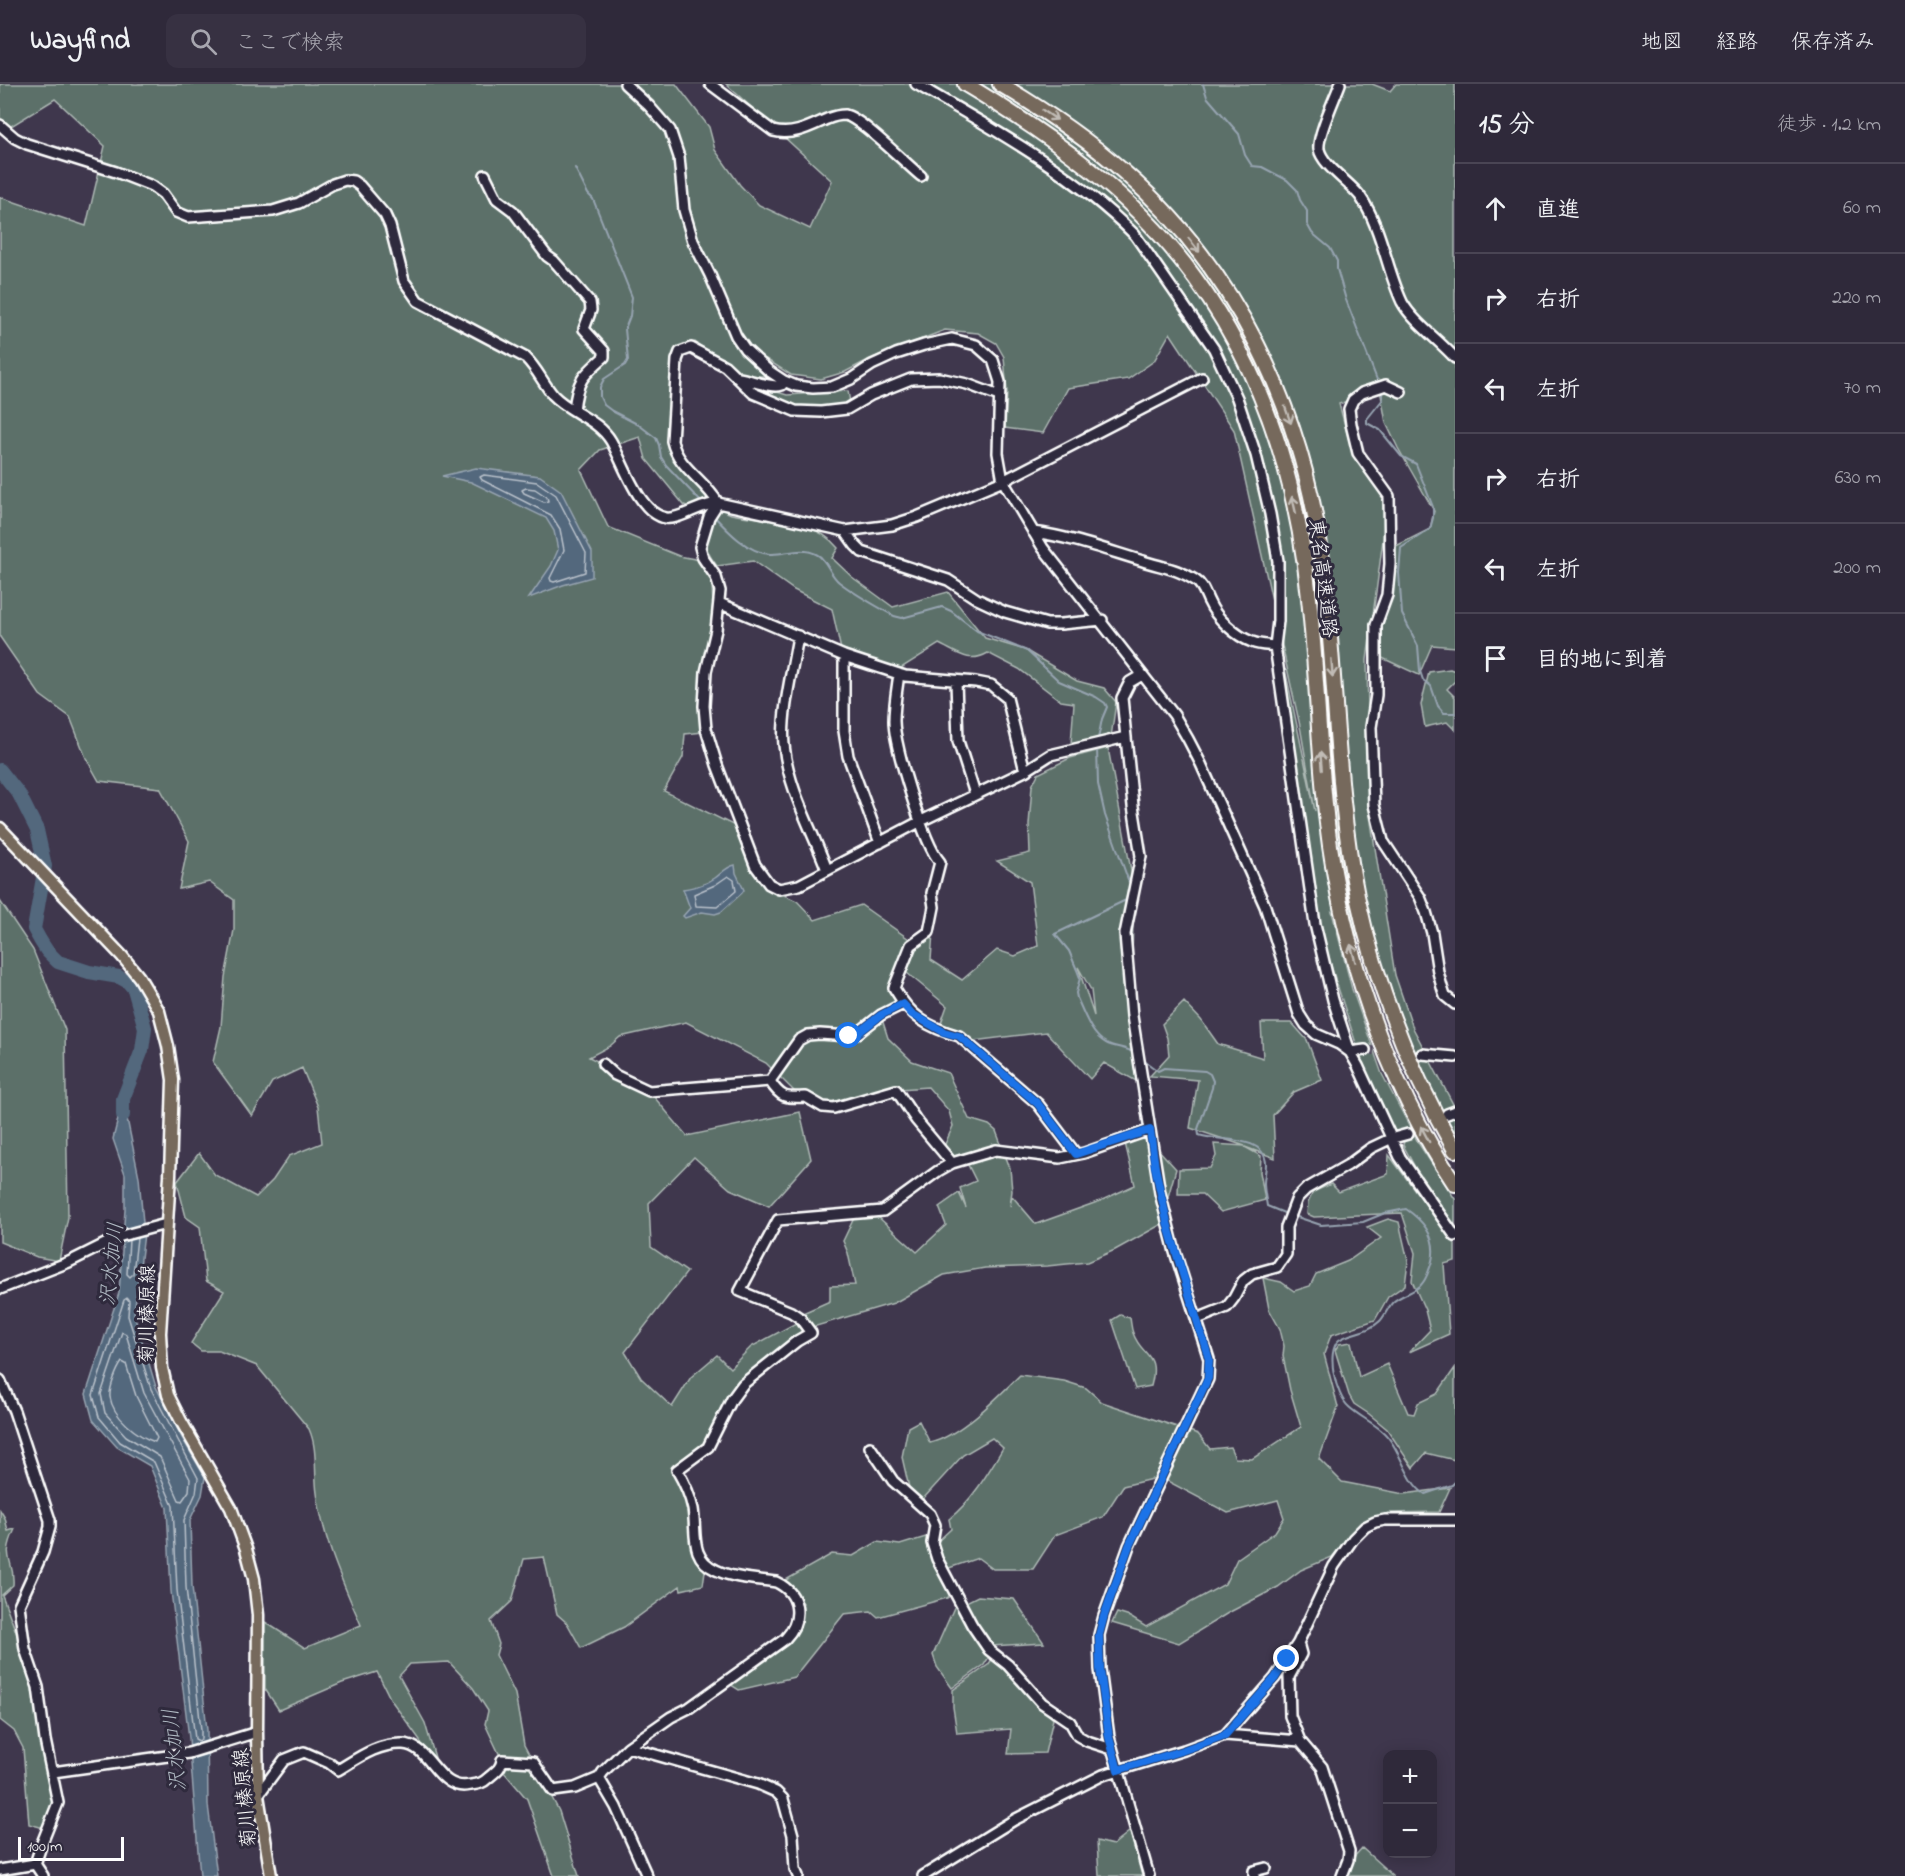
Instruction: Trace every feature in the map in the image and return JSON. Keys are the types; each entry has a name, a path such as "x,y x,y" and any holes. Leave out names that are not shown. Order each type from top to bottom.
{"highway":[{"name":"東名高速道路","path":"965,84 1078,158 1143,216 1183,262 1218,311 1258,389 1286,470 1297,515 1305,564 1327,823 1335,877 1346,926 1365,996 1388,1054 1417,1119 1455,1184"},
{"name":"東名高速道路","path":"1000,84 1088,142 1155,201 1187,237 1225,287 1254,337 1274,379 1303,462 1321,550 1342,801 1366,935 1394,1022 1412,1066 1433,1111 1455,1150"}],"main road":[{"name":"菊川榛原線","path":"0,828 122,956 139,977 159,1011 168,1046 173,1080 160,1333 162,1368 168,1395 231,1508 254,1579 258,1615 258,1796 271,1876"}],"street":[{"path":"625,84 661,118 670,130 676,144 687,226 736,336 745,349 784,381 804,388 832,387 896,354 952,339 976,345 993,360 1000,382 998,453 1004,481 1033,532 1072,586 1174,715 1201,764 1265,906 1299,1014 1316,1034 1339,1044 1350,1052 1365,1050"},
{"path":"710,84 773,131 795,132 832,117 845,115 858,121 921,176"},
{"path":"916,84 997,131 1078,186 1122,222 1135,235 1214,350 1237,398 1256,455 1278,561 1278,621 1275,646 1315,924 1333,1000 1350,1052 1390,1139 1455,1236"},
{"path":"1340,84 1318,145 1319,152 1323,160 1349,183 1361,198 1382,245 1403,304 1412,316 1455,358"},
{"path":"0,125 15,138 27,144 152,186 163,194 176,212 188,217 273,211 299,203 333,184 345,180 353,181 385,215 404,281 418,301 526,358 537,369 552,394 597,425 610,440 619,461 644,504 665,518 676,517 707,503 718,503 845,531 891,525 917,517 1004,481 1202,378"},
{"path":"485,175 497,199 513,211 547,256 590,302 591,310 584,329 604,351 604,357 587,371 576,388 574,410"},
{"path":"718,503 712,491 681,462 674,449 672,441 677,360 680,352 691,348 725,366 753,393 781,407 795,411 821,412 847,409 871,394 911,379 939,378 967,384 999,396"},
{"path":"739,378 757,381 775,388 782,385 784,381"},
{"path":"1401,392 1386,386 1362,393 1353,400 1349,409 1358,453 1389,496 1390,564 1387,595 1376,625 1376,695 1371,727 1374,805 1383,841 1423,904 1432,933 1442,987 1445,996 1455,1004"},
{"path":"718,503 709,517 700,547 703,558 718,583 719,603 716,630 706,672 704,706 706,729 717,765 755,865 769,884 779,889 799,885 921,821 1025,771 1050,755 1126,737"},
{"path":"845,531 862,552 948,580 977,599 1005,612 1047,624 1075,624 1101,620"},
{"path":"1033,532 1090,544 1154,565 1170,567 1196,580 1205,591 1218,617 1242,636 1252,642 1275,646"},
{"path":"719,603 844,656 899,674 991,685 1007,698 1025,771"},
{"path":"798,636 785,711 784,744 792,781 826,870"},
{"path":"844,656 844,731 849,756 880,843"},
{"path":"899,674 894,721 895,737 921,821 940,862 933,893 934,907 929,932 911,945 894,988 912,1014 944,1032 959,1036 1038,1104 1076,1154"},
{"path":"1142,675 1130,682 1122,698 1133,806 1141,856 1125,934 1126,965 1160,1192 1175,1251 1209,1359 1208,1378 1129,1546 1099,1635 1100,1669 1112,1749 1149,1876"},
{"path":"956,681 958,741 975,794"},
{"path":"770,1081 799,1040 808,1035 849,1036 858,1033 881,1015 903,1004"},
{"path":"1422,1054 1455,1057"},
{"path":"603,1064 615,1075 649,1091 770,1081"},
{"path":"770,1081 776,1090 794,1100 806,1097 823,1107 834,1108 896,1090 916,1120 952,1163"},
{"path":"258,1796 284,1760 304,1752 339,1770 367,1752 404,1744 413,1747 424,1756 448,1781 464,1787 482,1783 501,1767 502,1760 533,1762 553,1791 575,1788 599,1778 628,1747 671,1717 689,1708 785,1639 792,1632 797,1618 796,1600 782,1585 776,1582 729,1575 707,1566 700,1559 695,1542 693,1508 677,1470 708,1447 732,1399 743,1384 797,1341 811,1333 800,1318 791,1312 740,1291 778,1220 883,1211 952,1163 996,1150 1060,1158 1150,1130"},
{"path":"1197,1319 1227,1307 1243,1281 1252,1274 1277,1267 1286,1254 1286,1227 1297,1198 1306,1189 1348,1165 1371,1148 1408,1134"},
{"path":"0,1289 69,1262 122,1236 165,1224"},
{"path":"0,1380 14,1411 50,1520 43,1552 19,1605 26,1649 38,1687 45,1740 58,1803 35,1864"},
{"path":"870,1447 893,1481 930,1514 935,1526 932,1543 937,1559 972,1625 989,1650 1008,1665 1042,1703 1070,1722 1078,1736 1112,1749"},
{"path":"1225,1735 1275,1678 1298,1643 1334,1566 1353,1539 1365,1527 1385,1520 1455,1520"},
{"path":"1298,1643 1301,1654 1289,1677 1290,1716 1300,1741 1322,1767 1349,1851 1341,1876"},
{"path":"53,1772 189,1753 257,1732"},
{"path":"922,1876 1014,1820 1103,1775 1225,1735 1300,1741"},
{"path":"628,1747 758,1784 776,1792 783,1799 793,1835 795,1869 798,1876"},
{"path":"599,1778 616,1807 647,1876"},
{"path":"0,1870 35,1864"},
{"path":"35,1864 43,1876"},
{"path":"1254,1876 1254,1871 1266,1868"}],"green space":[{"path":"0,84 676,84 709,127 715,150 740,185 759,205 810,229 832,181 726,84 1372,84 1390,91 1396,84 1455,84 1455,647 1432,645 1419,675 1378,656 1387,588 1396,546 1430,529 1434,511 1386,423 1380,389 1339,404 1352,451 1387,495 1367,660 1370,816 1395,975 1413,1028 1455,1108 1455,1141 1398,1022 1380,958 1332,912 1352,989 1382,1074 1419,1144 1455,1199 1455,1227 1422,1180 1403,1145 1404,1141 1412,1138 1406,1129 1394,1131 1362,1062 1324,944 1308,871 1297,796 1285,669 1315,811 1300,726 1234,430 1170,333 1154,361 1128,379 1068,388 1043,433 1005,428 1007,392 1004,357 996,343 978,333 945,330 870,359 845,372 821,379 791,375 766,359 764,376 744,376 695,342 675,351 667,428 669,447 684,470 720,507 731,514 789,522 816,530 838,548 832,558 852,577 893,607 948,592 985,638 1025,650 1077,681 1104,688 1116,702 1111,737 1071,744 1074,703 1061,701 1019,669 988,653 975,658 969,657 939,644 898,670 841,650 832,609 794,590 753,561 717,566 708,553 705,542 715,516 684,505 646,459 640,437 600,450 581,470 608,527 679,556 700,560 711,572 713,602 703,732 685,734 683,757 664,791 737,827 749,861 759,879 771,889 797,901 815,920 861,905 919,946 933,932 931,960 962,980 997,950 1015,956 1038,946 1030,882 997,861 1030,853 1029,825 1032,786 1038,774 1070,758 1108,748 1134,886 1130,1026 1136,1081 1104,1063 1090,1079 1046,1032 973,1041 941,1023 947,1006 901,968 890,985 898,1001 881,1016 888,1038 912,1061 948,1073 969,1119 989,1125 996,1131 1010,1168 1012,1191 1010,1206 1012,1196 1036,1224 1100,1201 1135,1185 1125,1143 1147,1135 1162,1224 1115,1250 1087,1262 985,1268 944,1275 894,1303 813,1327 807,1322 803,1313 830,1301 830,1286 855,1285 843,1241 854,1218 877,1216 917,1252 946,1225 939,1207 959,1193 966,1208 960,1188 976,1181 967,1163 947,1170 942,1151 953,1126 949,1111 928,1087 899,1089 809,1106 766,1063 686,1022 620,1037 610,1046 589,1057 603,1064 610,1079 649,1091 687,1136 800,1112 811,1159 769,1206 730,1189 694,1157 649,1203 651,1247 687,1272 625,1352 641,1378 672,1407 691,1377 717,1355 730,1368 751,1347 796,1323 801,1324 805,1330 735,1385 705,1444 675,1466 688,1504 695,1557 705,1571 703,1585 681,1590 680,1586 624,1627 581,1648 567,1623 557,1614 544,1557 524,1559 512,1601 491,1621 499,1644 496,1655 515,1694 524,1745 559,1811 579,1876 554,1876 527,1799 503,1771 502,1760 485,1724 488,1711 473,1688 449,1662 410,1664 399,1676 425,1723 436,1761 421,1749 420,1740 391,1700 377,1672 342,1683 279,1710 265,1689 265,1622 305,1648 361,1625 334,1561 324,1528 317,1493 314,1444 309,1429 257,1366 219,1351 201,1351 191,1343 224,1291 206,1281 200,1227 186,1217 177,1182 199,1153 215,1175 256,1197 273,1180 289,1156 322,1143 318,1107 302,1068 272,1082 252,1116 213,1062 221,1027 225,977 234,930 234,900 209,882 179,889 189,841 160,788 99,781 86,758 70,717 40,695 0,637 0,197 86,226 105,146 55,99 0,133","holes":["1078,967 1091,990 1094,1016"]},
{"path":"748,383 787,395 848,391 850,403 809,407 784,403 760,392"},
{"path":"1450,669 1455,671 1455,681 1447,689 1455,697 1455,730 1447,722 1425,727 1421,705 1429,672"},
{"path":"0,901 33,950 65,1030 68,1217 59,1261 37,1257 0,1242"},
{"path":"1184,1002 1201,1020 1218,1044 1263,1058 1261,1023 1292,1023 1307,1040 1322,1080 1294,1092 1273,1115 1275,1158 1245,1147 1261,1156 1260,1172 1265,1200 1221,1212 1202,1194 1178,1194 1179,1169 1210,1168 1216,1156 1214,1144 1245,1146 1190,1128 1198,1080 1150,1076 1169,1055 1162,1024"},
{"path":"1157,1148 1176,1169 1167,1200"},
{"path":"1389,1155 1455,1244 1455,1261 1444,1264 1449,1334 1409,1352 1430,1330 1425,1310 1412,1281 1415,1253 1402,1213 1314,1217 1307,1214 1308,1203 1313,1192 1331,1184 1339,1192 1388,1174"},
{"path":"1388,1219 1399,1222 1408,1261 1405,1285 1388,1297 1375,1320 1331,1335 1324,1354 1338,1407 1319,1459 1342,1482 1404,1494 1450,1488 1439,1512 1388,1513 1359,1525 1332,1557 1301,1570 1278,1587 1228,1613 1179,1643 1112,1623 1117,1613 1130,1617 1146,1627 1225,1584 1237,1559 1275,1532 1284,1518 1278,1500 1228,1513 1160,1477 1123,1486 1103,1517 1055,1535 1033,1569 993,1569 978,1558 946,1569 937,1542 951,1529 949,1519 972,1495 1003,1448 992,1438 963,1455 922,1500 910,1492 902,1457 908,1427 919,1421 930,1443 942,1439 978,1415 1020,1375 1064,1381 1086,1388 1102,1402 1198,1434 1210,1449 1230,1447 1235,1458 1252,1459 1301,1427 1290,1390 1280,1329 1269,1309 1263,1278 1281,1282 1294,1291 1310,1286 1316,1274 1348,1261 1381,1238 1367,1227"},
{"path":"1120,1315 1130,1318 1132,1331 1137,1341 1152,1361 1151,1386 1135,1389 1112,1320"},
{"path":"1351,1342 1359,1377 1387,1364 1408,1413 1414,1414 1418,1403 1437,1394 1455,1368 1455,1460 1426,1453 1413,1468 1387,1429 1354,1404 1335,1350 1339,1344"},
{"path":"0,1510 5,1518 8,1531 15,1529 8,1554 13,1585 2,1595 32,1674 39,1728 57,1800 44,1828 29,1824 23,1748 14,1731 0,1720"},
{"path":"929,1536 930,1555 953,1593 947,1598 878,1617 871,1611 844,1614 794,1677 739,1690 731,1685 792,1638 803,1603 784,1581 832,1554 853,1556 877,1542 900,1545"},
{"path":"978,1596 1014,1599 1044,1643 991,1646 964,1603"},
{"path":"956,1603 969,1628 989,1657 984,1665 952,1688 937,1667 933,1655"},
{"path":"993,1658 1053,1719 1045,1753 1008,1754 1011,1729 957,1733 953,1690 988,1665"},
{"path":"1130,1831 1142,1876 1099,1876 1097,1841 1113,1845"},
{"path":"1362,1848 1393,1876 1347,1876 1353,1858"}],"water":[{"path":"476,468 540,476 561,491 592,552 592,577 529,598 551,566 558,550 554,531 546,518 471,482 442,476"},
{"path":"735,865 744,890 742,893 721,912 715,914 702,912 685,918 683,916 690,908 683,889 707,882"},
{"path":"123,1099 139,1177 144,1234 134,1314 156,1387 205,1477 202,1495 190,1520 192,1586 207,1730 208,1805 217,1876 200,1876 189,1738 171,1591 167,1508 150,1466 117,1447 93,1420 86,1394 119,1293 125,1210 125,1174 113,1139"}],"waterway":[{"path":"1203,84 1207,97 1239,134 1245,155 1252,166 1262,167 1287,180 1297,190 1307,211 1307,224 1312,233 1330,248 1337,261 1346,300 1379,385"},
{"path":"575,168 588,194 593,199 632,297 630,316 625,329 628,360 625,365 604,379 600,387 600,397 604,405 612,411 639,425 656,438 661,457 666,465 703,504"},
{"path":"1381,390 1383,399 1367,419 1367,423 1380,430 1401,456 1416,464 1433,507 1430,529 1401,548 1399,573 1402,614 1418,646 1423,680 1431,686 1438,706 1444,713 1455,713"},
{"path":"713,515 738,540 754,550 770,554 804,551 820,556 839,582 894,616 902,618 942,607 977,631 1027,651 1059,681 1105,703 1107,707 1098,739"},
{"path":"1097,748 1098,784 1105,815 1130,885 1126,900 1055,934 1069,951 1077,970 1080,978 1077,998 1092,1029 1106,1043 1134,1053"},
{"name":"沢水加川","path":"0,770 19,794 37,830 45,866 34,929 40,940 58,962 89,972 119,977 134,989 145,1028 142,1050 123,1099 123,1115"},
{"path":"1143,1060 1158,1071 1164,1068 1205,1071 1210,1074 1213,1081 1212,1088 1198,1129 1199,1135 1249,1143 1258,1148 1264,1154 1266,1164 1264,1183 1267,1206 1289,1215"},
{"path":"1294,1216 1321,1225 1363,1222 1385,1213 1406,1209 1426,1228 1430,1235 1433,1252 1432,1261 1423,1282 1393,1302 1382,1319 1375,1325 1339,1340 1333,1354 1334,1374 1344,1401 1388,1438 1418,1489 1425,1494 1455,1482"}],"tunnel":[{"path":"1365,1050 1422,1054"},
{"path":"1408,1134 1443,1116"}],"route":[{"path":"849,1036 858,1033 881,1015 903,1004 912,1014 944,1032 959,1036 1038,1104 1076,1154 1150,1130 1160,1192 1175,1251 1209,1359 1209,1368 1208,1378 1197,1404 1129,1546 1099,1635 1100,1669 1109,1737 1118,1770 1225,1735 1275,1678 1287,1659"}]}
